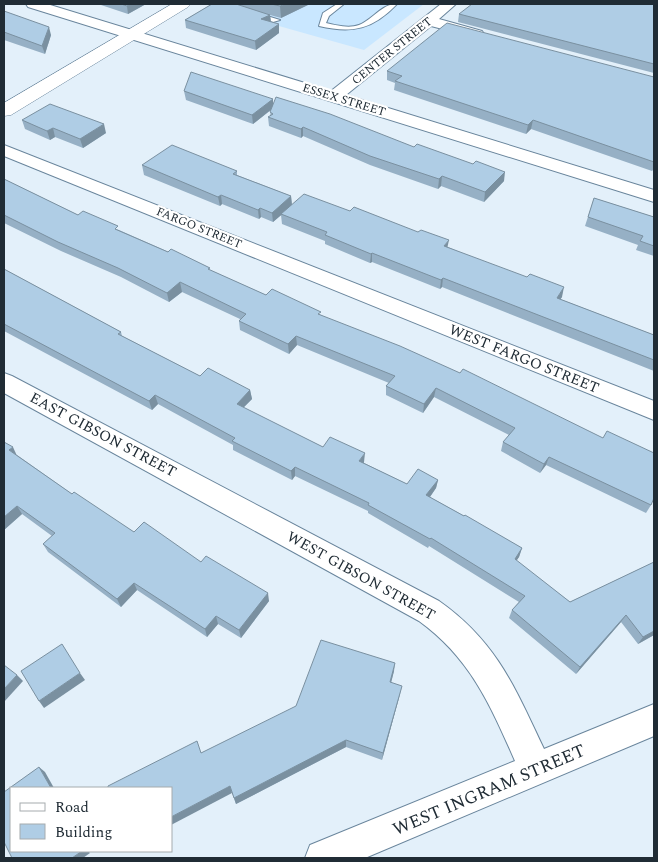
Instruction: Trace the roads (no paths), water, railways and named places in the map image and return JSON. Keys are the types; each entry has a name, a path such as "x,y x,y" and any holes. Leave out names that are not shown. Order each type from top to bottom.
{"main road":[{"path":"4,111 183,4"}],"street":[{"name":"ESSEX STREET","path":"33,4 654,196"},
{"name":"CENTER STREET","path":"334,97 449,4"},
{"path":"428,22 494,39"},
{"name":"FARGO STREET","path":"4,150 393,306"},
{"name":"WEST FARGO STREET","path":"393,306 654,411"},
{"name":"EAST GIBSON STREET","path":"4,382 202,489"},
{"name":"WEST GIBSON STREET","path":"202,489 429,611 447,624 475,653 500,692 536,770"},
{"name":"WEST INGRAM STREET","path":"323,858 654,720"}],"lane":[{"path":"221,4 276,20"},
{"path":"341,4 326,15 322,24 344,30 363,27 394,4"}]}
